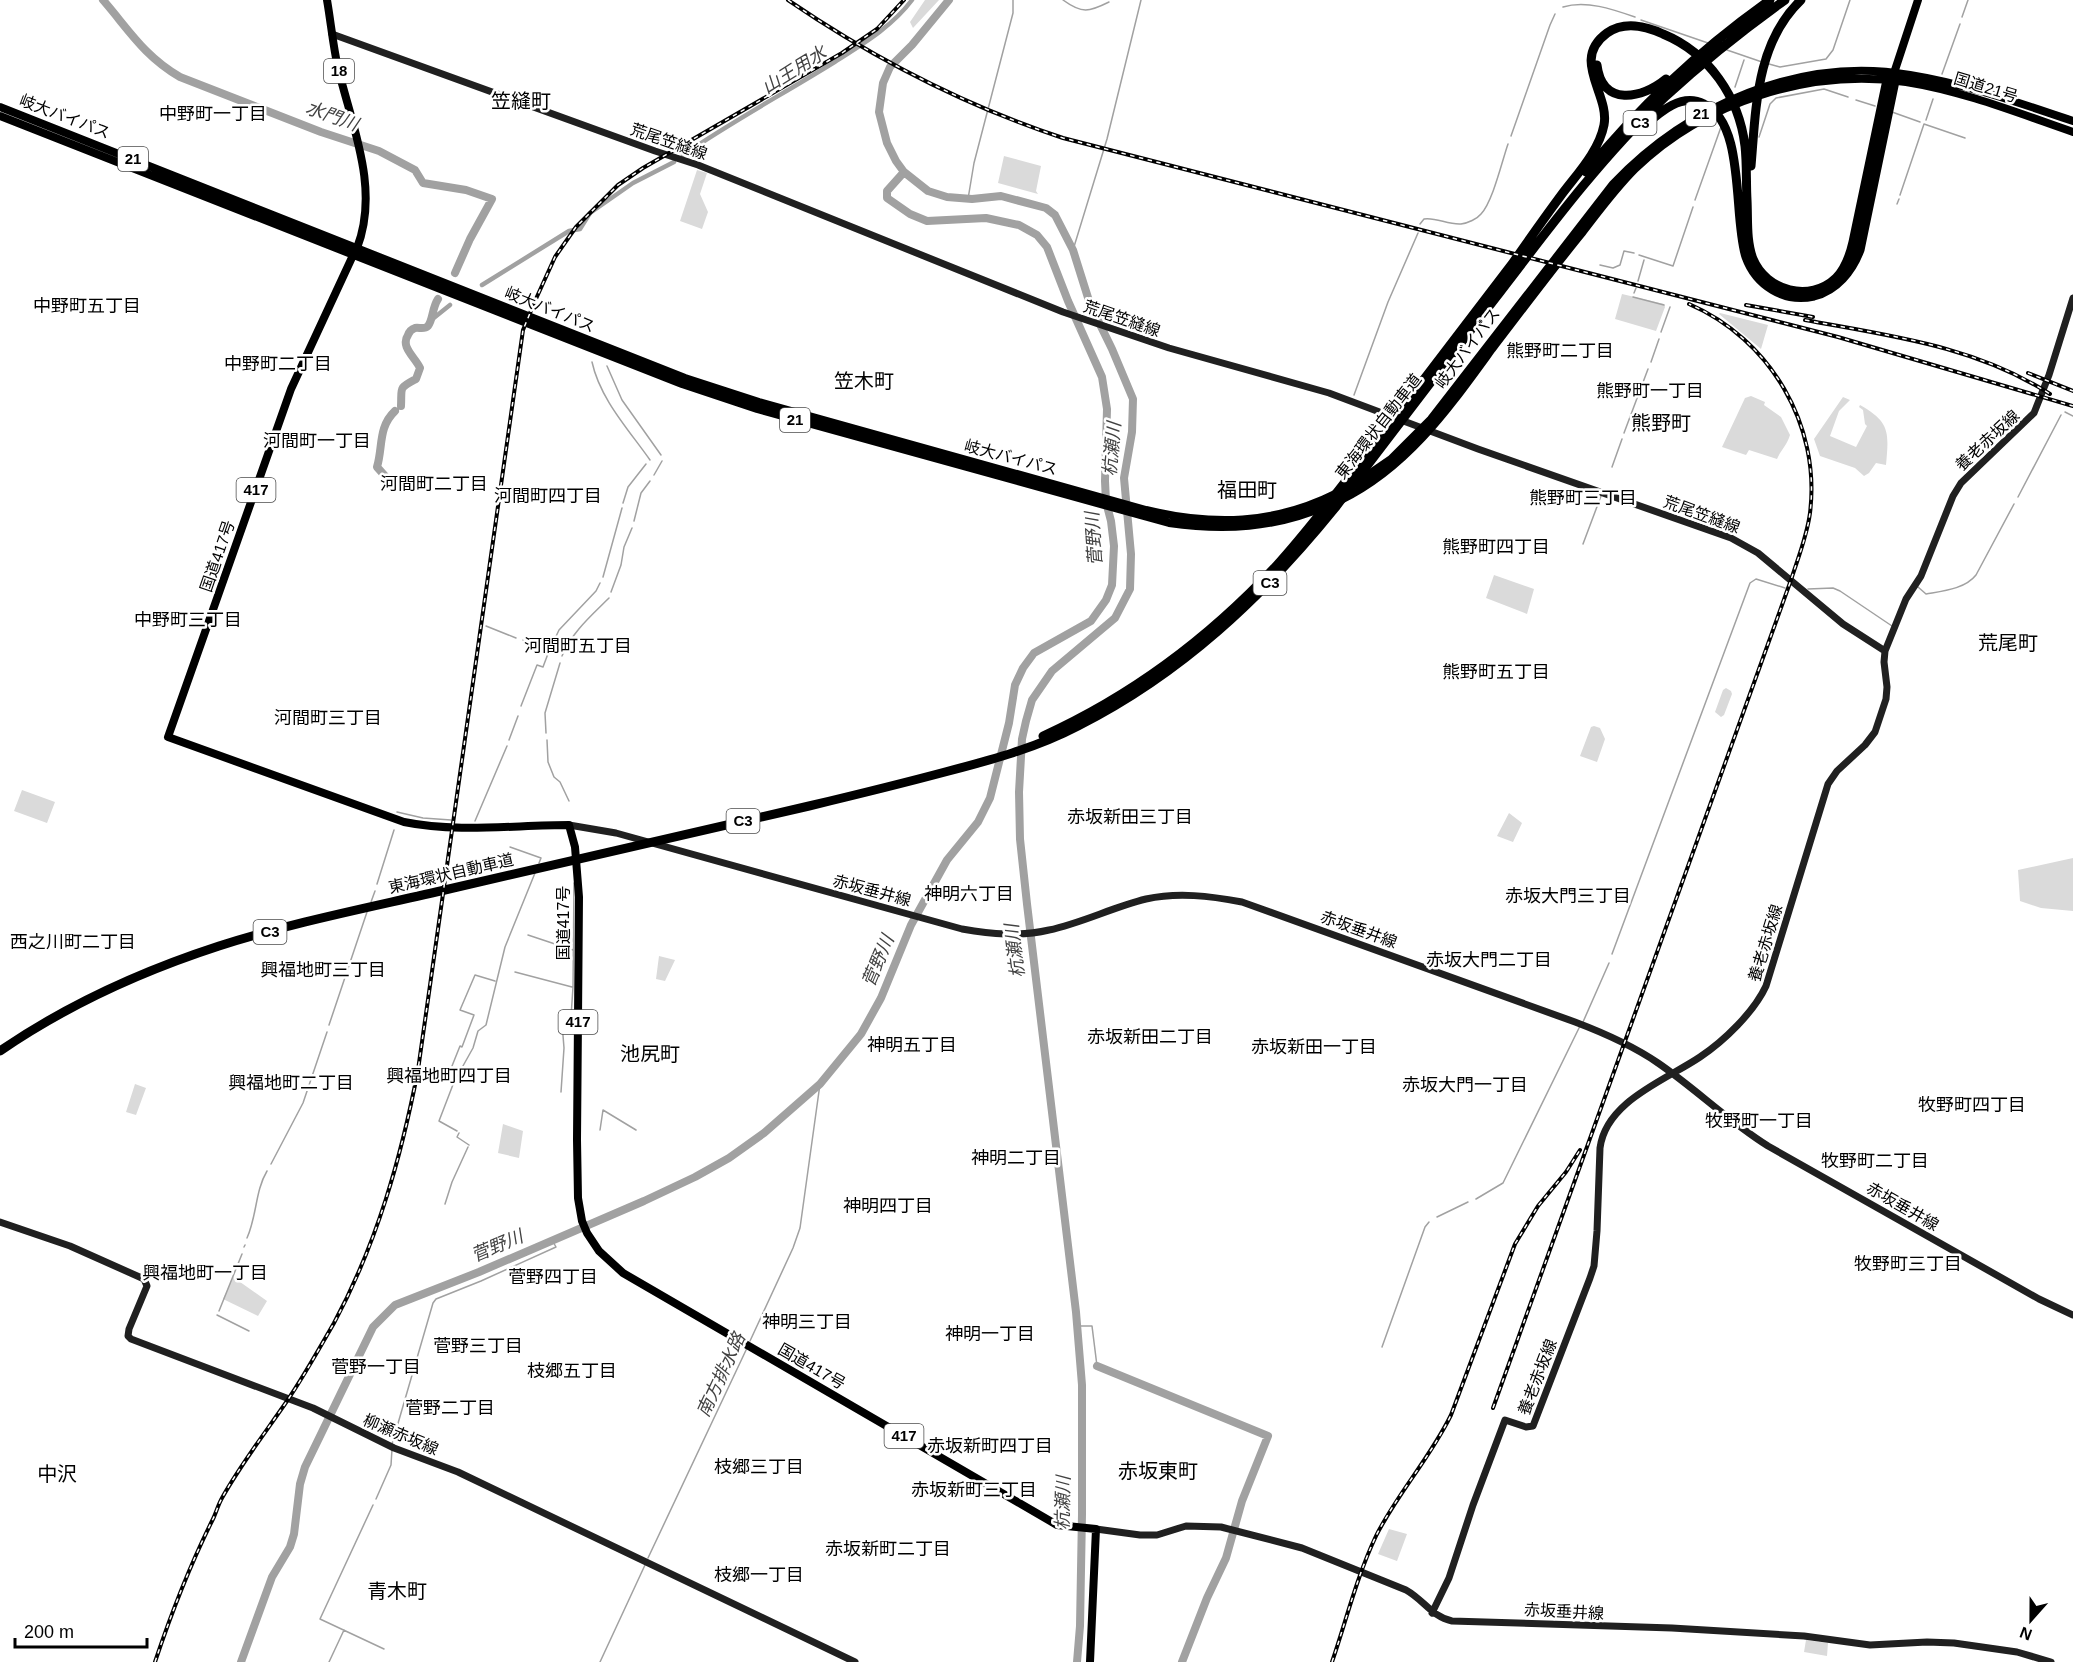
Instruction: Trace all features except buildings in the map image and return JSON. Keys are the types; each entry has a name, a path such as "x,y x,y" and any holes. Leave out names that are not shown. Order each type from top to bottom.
{"highway":[{"name":"東海環状自動車道","path":"0,1051 50,1020 94,997 137,977 220,946 318,920 927,777 1014,753 1076,728 1139,691 1231,621 1309,539 1601,165 1663,99 1725,44 1785,0"},
{"path":"1743,167 1766,56 1779,26 1801,0"},
{"name":"東海環状自動車道","path":"927,777 1005,752 1072,722 1167,664 1226,615 1277,564 1323,511 1588,168 1636,115 1707,49 1767,2"},
{"path":"1767,2 1713,40 1695,55 1687,62 1678,70 1662,82 1644,93 1629,96 1611,91 1599,75 1597,59 1600,48 1607,40 1619,33 1632,31 1661,38 1689,55 1696,61 1710,75 1728,103 1738,133 1743,167 1745,227 1751,251 1757,267 1774,284 1790,290 1806,291 1822,287 1836,277 1846,263 1852,248 1892,78"},
{"path":"1512,264 1600,139 1605,124 1604,109 1591,63 1597,43 1613,29 1634,26 1654,30 1683,44 1707,63 1727,91 1737,113 1745,145 1743,167"},
{"name":"国道21号","path":"1892,78 1960,86 2073,121"},
{"name":"国道21号","path":"1892,78 1958,93 2073,132"},
{"name":"岐大バイパス","path":"0,116 722,392 1145,514 1194,520 1238,521 1278,515 1330,501 1381,471 1426,430 1562,252 1605,202 1635,170 1680,134 1716,113 1753,98 1790,87 1836,80 1892,78"},
{"path":"1543,237 1617,152 1659,114 1674,104 1702,102 1714,110 1726,129 1743,167"},
{"name":"岐大バイパス","path":"0,107 266,217"},
{"name":"国道417号","path":"355,252 291,389 168,737 404,822 435,827 569,825 575,847 579,897 576,1140 578,1198 582,1221 599,1251 623,1273 1057,1524 1096,1529"},
{"path":"1090,1662 1096,1529"}],"main road":[{"name":"18","path":"327,0 338,67 360,150 366,203 364,225 355,252"},
{"path":"1892,78 1918,0"},
{"name":"荒尾笠縫線","path":"332,34 698,165 1067,314 1168,348 1329,393 1426,430 1714,531 1758,553 1843,624 1885,651"},
{"name":"養老赤坂線","path":"1432,1613 1449,1578 1505,1420 1526,1428 1533,1426 1590,1278 1595,1255 1600,1148 1603,1136 1618,1112 1627,1104 1654,1083 1685,1067 1710,1050 1755,1006 1761,997 1828,784 1837,771 1871,739 1881,716 1887,687 1885,651 1906,599 1922,576 1957,488 2034,413 2049,375 2073,298"},
{"name":"赤坂垂井線","path":"569,825 616,833 962,929 1000,934 1026,934 1059,928 1148,899 1174,895 1206,895 1242,902 1609,1035 1662,1066 1741,1129 1768,1146 2029,1293 2073,1315"},
{"name":"柳瀬赤坂線","path":"0,1222 70,1246 144,1279 147,1286 146,1291 129,1329 130,1339 313,1408 392,1447 458,1472 855,1662"},
{"name":"赤坂垂井線","path":"1096,1529 1140,1535 1157,1534 1186,1526 1221,1527 1302,1548 1388,1582 1416,1596 1432,1613 1444,1619 1804,1636 1870,1645 1954,1643 2018,1652 2051,1662"}],"shaded area":[{"path":"925,0 939,0 913,28 910,22"},
{"path":"1004,156 1041,166 1036,191 1038,194 998,183"},
{"path":"697,170 707,173 700,194 708,212 702,229 680,221"},
{"path":"1622,294 1664,304 1665,307 1656,331 1615,319"},
{"path":"1719,314 1768,325 1761,349"},
{"path":"1751,396 1765,402 1764,405 1781,417 1790,435 1777,459 1749,450 1746,455 1722,447 1745,398"},
{"path":"1843,397 1850,400 1839,411 1830,436 1856,447 1867,426 1860,405 1877,417 1887,436 1886,465 1876,463 1864,476 1855,468 1820,456 1814,439"},
{"path":"1494,575 1534,589 1527,614 1486,598"},
{"path":"1726,688 1732,694 1724,715 1721,717 1715,712 1723,690"},
{"path":"1591,727 1600,728 1605,739 1597,762 1580,756"},
{"path":"22,790 55,802 47,823 14,811"},
{"path":"1509,813 1522,823 1513,842 1497,836"},
{"path":"2073,858 2073,911 2041,908 2020,901 2018,870"},
{"path":"659,956 675,960 665,981 656,979"},
{"path":"135,1084 146,1088 136,1115 126,1112"},
{"path":"503,1124 523,1131 519,1158 498,1153"},
{"path":"233,1277 267,1301 258,1316 223,1299"},
{"path":"1389,1529 1407,1534 1397,1561 1378,1554"},
{"path":"1806,1640 1828,1643 1827,1656 1804,1652"}],"waterway":[{"name":"水門川","path":"103,0 147,51 180,77 321,132 379,151 415,170 423,183 466,190 492,199 455,273"},
{"name":"山王用水","path":"683,155 865,42 895,19 912,0"},
{"name":"杭瀬川","path":"949,0 912,45 890,67 883,83 879,112 887,143 904,172 928,191 947,197 972,199 1001,196 1046,208 1055,215 1073,250 1090,304 1133,399 1132,432 1124,478 1131,554 1130,589 1115,618 1052,671 1032,700 1022,739 1019,792 1020,839 1076,1312 1082,1385 1080,1626 1077,1662"},
{"path":"968,199 974,163 1013,13 1013,0"},
{"path":"1063,0 1075,8 1086,10 1109,2"},
{"name":"杭瀬川","path":"1073,250 1107,139 1141,0"},
{"path":"1769,64 1780,67 1826,59 1833,50 1850,0"},
{"path":"1962,17 1968,0"},
{"path":"1563,7 1590,5 1635,17"},
{"path":"1511,136 1555,14"},
{"path":"1641,20 1708,43"},
{"path":"1942,74 1960,24"},
{"path":"1727,50 1762,62"},
{"path":"1735,87 1744,60"},
{"path":"1759,137 1770,104 1776,98 1824,89 1848,97"},
{"path":"1926,120 1933,99"},
{"path":"1856,100 1875,106"},
{"path":"1892,112 1920,122"},
{"path":"1900,195 1924,124 1965,138"},
{"path":"1695,200 1721,127"},
{"path":"1420,224 1424,219 1461,224 1479,216 1493,191 1508,144"},
{"name":"山王用水","path":"482,285 569,231 580,229 590,213 633,183 674,162"},
{"name":"菅野川","path":"241,1662 272,1577 290,1547 305,1467 373,1327 395,1305 479,1272 695,1177 729,1158 764,1133 820,1084 861,1034 881,998 911,925 947,860 978,822 990,798 1009,723 1015,685 1023,668 1034,653 1091,621 1106,600 1112,585 1114,546 1106,502 1107,409 1102,377 1047,247 1037,235 1019,225 986,218 927,221 910,214 887,198 887,191 904,172"},
{"path":"1897,204 1899,199"},
{"path":"1639,255 1673,266 1693,207"},
{"path":"1354,395 1388,302 1418,233"},
{"path":"1600,265 1613,268 1620,265 1624,251 1634,253"},
{"path":"1638,281 1644,260"},
{"path":"1634,293 1636,288"},
{"path":"1633,297 1664,305"},
{"name":"水門川","path":"401,406 401,391 416,379 420,368 407,348 406,339 413,329 428,326 438,299"},
{"name":"山王用水","path":"430,321 450,305"},
{"path":"1661,332 1670,307"},
{"path":"1651,362 1659,339"},
{"path":"592,362 601,389 608,401 650,460"},
{"path":"607,366 622,400 661,455"},
{"path":"1624,433 1648,369"},
{"name":"水門川","path":"385,476 377,467 383,430 395,411"},
{"path":"2065,412 2073,416"},
{"path":"2018,497 2061,415"},
{"path":"1612,467 1622,439"},
{"path":"654,475 662,461"},
{"path":"623,503 628,487 646,464"},
{"path":"634,521 641,493 650,481"},
{"path":"1583,544 1601,496"},
{"path":"1918,587 1926,594 1953,589 1971,580 1976,575 2014,504"},
{"path":"603,577 622,508"},
{"path":"611,592 632,528"},
{"path":"1612,954 1750,583 1756,579 1785,588"},
{"path":"552,645 559,630 596,591 600,583"},
{"path":"1808,589 1833,588 1840,591 1892,626"},
{"path":"562,656 577,632 609,598"},
{"path":"486,626 516,638"},
{"path":"521,706 537,665 543,667 549,651 523,640"},
{"path":"546,733 545,713 560,663"},
{"path":"509,740 518,716"},
{"path":"547,740 548,762 554,777 560,782 569,801"},
{"path":"475,821 507,746"},
{"path":"397,812 423,818 451,820"},
{"path":"377,884 394,830"},
{"path":"510,847 541,858 539,863"},
{"path":"457,1131 439,1121 454,1082 473,1048 478,1031 486,1025 505,947 535,873"},
{"path":"571,1017 574,883"},
{"path":"371,902 375,891"},
{"path":"329,1025 367,912"},
{"path":"528,935 573,950"},
{"path":"1583,1022 1609,963"},
{"path":"515,972 572,987"},
{"path":"452,1066 474,1015 460,1010 475,975 495,981"},
{"path":"561,1092 564,1048 562,1023"},
{"path":"1476,1199 1503,1183 1580,1026"},
{"path":"271,1164 303,1103 327,1032"},
{"name":"南方排水路","path":"750,1341 800,1228 820,1084"},
{"path":"600,1130 603,1110 636,1130"},
{"path":"459,1133 457,1137 469,1145"},
{"path":"445,1204 468,1147"},
{"path":"247,1238 260,1187 267,1171"},
{"path":"1437,1217 1468,1202"},
{"path":"1382,1347 1425,1227 1429,1222"},
{"path":"392,1444 436,1299 556,1247 552,1240"},
{"path":"219,1311 242,1254"},
{"path":"217,1315 249,1331"},
{"path":"1077,1326 1092,1326 1097,1366"},
{"name":"南方排水路","path":"648,1558 747,1348"},
{"path":"1097,1366 1268,1436 1242,1501 1226,1558 1207,1598 1182,1662"},
{"path":"376,1499 391,1465 392,1449"},
{"path":"373,1505 320,1619 384,1649"},
{"name":"南方排水路","path":"600,1662 645,1565"},
{"path":"329,1662 344,1630"}],"railway":[{"path":"788,0 853,42 921,79 991,111 1063,138 1838,337 2073,406"},
{"path":"155,1662 196,1554 229,1485 299,1382 349,1293 375,1231 395,1168 418,1070 523,330 535,301 555,257 576,227 618,185 643,168 842,53 877,29 904,0"},
{"path":"1493,1408 1791,580 1809,522 1811,480 1807,448 1798,417 1784,389 1766,362 1744,339 1718,319 1689,304"},
{"path":"1746,305 1813,317"},
{"path":"1805,320 1901,338 1962,354 1992,364 2050,394"},
{"path":"2028,373 2073,391"},
{"path":"1332,1662 1369,1551 1384,1521 1451,1415 1515,1244 1538,1206 1566,1172 1580,1150"}],"district":[{"name":"笠縫町","path":"521,101"},
{"name":"中野町一丁目","path":"213,114"},
{"name":"中野町五丁目","path":"87,306"},
{"name":"熊野町二丁目","path":"1560,351"},
{"name":"中野町二丁目","path":"278,364"},
{"name":"笠木町","path":"864,381"},
{"name":"熊野町一丁目","path":"1650,391"},
{"name":"熊野町","path":"1661,423"},
{"name":"河間町一丁目","path":"317,441"},
{"name":"河間町二丁目","path":"434,484"},
{"name":"福田町","path":"1247,490"},
{"name":"河間町四丁目","path":"548,496"},
{"name":"熊野町三丁目","path":"1583,498"},
{"name":"熊野町四丁目","path":"1496,547"},
{"name":"中野町三丁目","path":"188,620"},
{"name":"荒尾町","path":"2008,643"},
{"name":"河間町五丁目","path":"578,646"},
{"name":"熊野町五丁目","path":"1496,672"},
{"name":"河間町三丁目","path":"328,718"},
{"name":"赤坂新田三丁目","path":"1130,817"},
{"name":"神明六丁目","path":"969,894"},
{"name":"赤坂大門三丁目","path":"1568,896"},
{"name":"西之川町二丁目","path":"73,942"},
{"name":"赤坂大門二丁目","path":"1489,960"},
{"name":"興福地町三丁目","path":"323,970"},
{"name":"赤坂新田二丁目","path":"1150,1037"},
{"name":"神明五丁目","path":"912,1045"},
{"name":"赤坂新田一丁目","path":"1314,1047"},
{"name":"池尻町","path":"650,1054"},
{"name":"興福地町四丁目","path":"449,1076"},
{"name":"興福地町二丁目","path":"291,1083"},
{"name":"赤坂大門一丁目","path":"1465,1085"},
{"name":"牧野町四丁目","path":"1972,1105"},
{"name":"牧野町一丁目","path":"1759,1121"},
{"name":"神明二丁目","path":"1016,1158"},
{"name":"牧野町二丁目","path":"1875,1161"},
{"name":"神明四丁目","path":"888,1206"},
{"name":"牧野町三丁目","path":"1908,1264"},
{"name":"興福地町一丁目","path":"205,1273"},
{"name":"菅野四丁目","path":"553,1277"},
{"name":"神明三丁目","path":"807,1322"},
{"name":"神明一丁目","path":"990,1334"},
{"name":"菅野三丁目","path":"478,1346"},
{"name":"菅野一丁目","path":"376,1367"},
{"name":"枝郷五丁目","path":"572,1371"},
{"name":"菅野二丁目","path":"450,1408"},
{"name":"赤坂新町四丁目","path":"990,1446"},
{"name":"枝郷三丁目","path":"759,1467"},
{"name":"赤坂東町","path":"1158,1471"},
{"name":"中沢","path":"57,1474"},
{"name":"赤坂新町三丁目","path":"974,1490"},
{"name":"赤坂新町二丁目","path":"888,1549"},
{"name":"枝郷一丁目","path":"759,1575"},
{"name":"青木町","path":"397,1591"}]}
